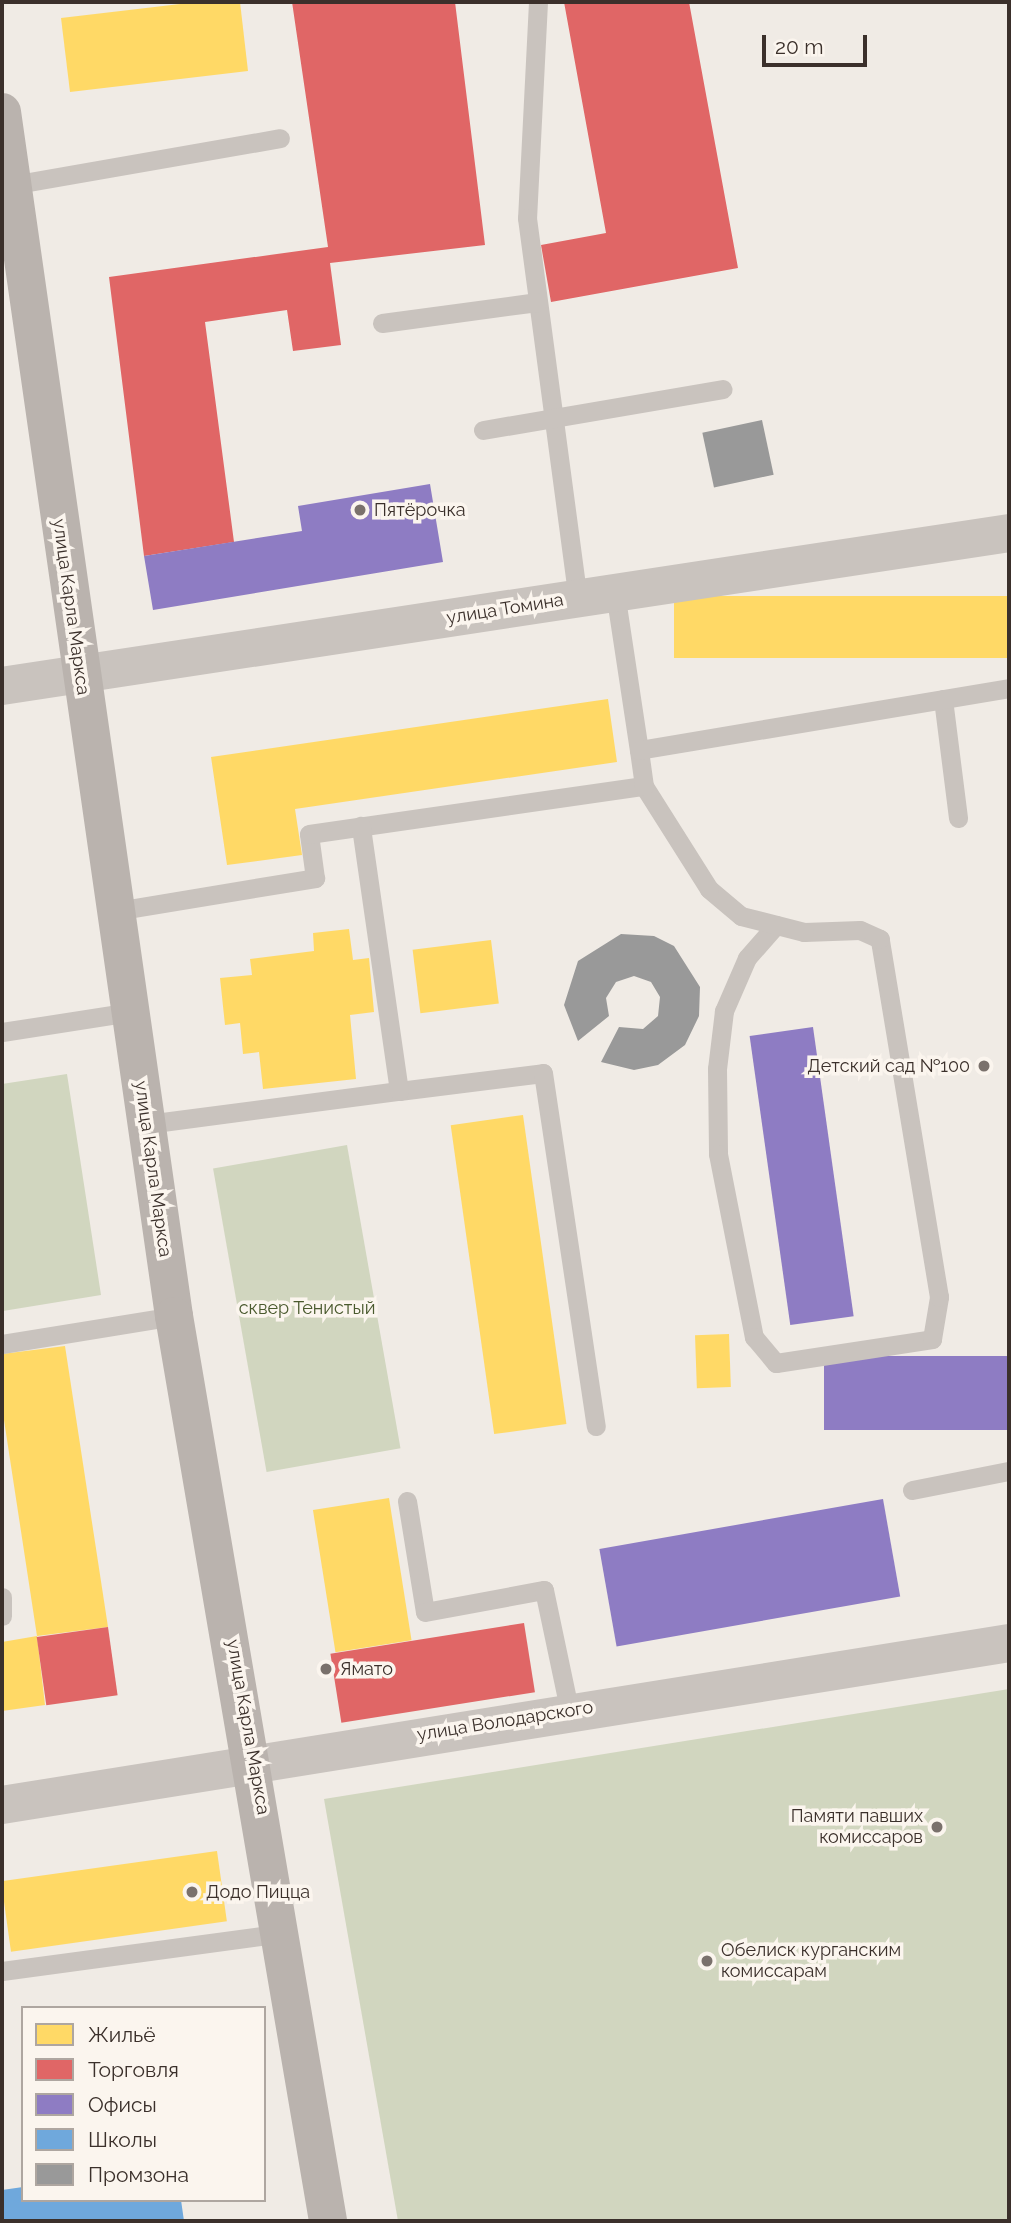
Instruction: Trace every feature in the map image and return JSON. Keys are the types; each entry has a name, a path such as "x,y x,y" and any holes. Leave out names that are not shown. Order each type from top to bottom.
{"main road":[{"name":"улица Карла Маркса","path":"2,112 7,186 174,1316 255,1764 328,2221"}],"street":[{"name":"улица Томина","path":"2,685 1009,533"},
{"name":"улица Володарского","path":"2,1805 569,1709 1009,1643"}],"lane":[{"path":"538,2 527,218 578,598"},
{"path":"7,186 280,138"},
{"path":"382,323 538,302"},
{"path":"483,430 723,390"},
{"path":"615,592 645,786 709,889 741,916 804,932 860,930 880,939 939,1297 932,1339 776,1363 754,1337 719,1154 717,1069 724,1011 747,958 776,925"},
{"path":"639,750 1009,688"},
{"path":"943,699 958,818"},
{"path":"116,911 315,878 309,834 645,786"},
{"path":"361,826 400,1091"},
{"path":"2,1032 131,1012"},
{"path":"146,1124 543,1073 596,1426"},
{"path":"2,1344 174,1316"},
{"path":"912,1490 1009,1471"},
{"path":"407,1501 425,1612 544,1590 569,1709"},
{"path":"2,1597 2,1616"},
{"path":"2,1970 282,1933"}],"green space":[{"path":"67,1074 101,1295 3,1311 2,1084"},
{"name":"сквер Тенистый","path":"347,1145 400,1448 267,1472 213,1169"},
{"path":"1009,1689 1009,2221 398,2221 324,1799"}],"building: Жильё":[{"path":"197,2 240,2 248,71 70,92 61,18"},
{"path":"674,596 1009,596 1009,658 674,658"},
{"path":"608,699 617,762 295,809 302,855 227,865 211,757"},
{"path":"349,929 353,960 369,958 374,1012 350,1015 356,1079 263,1089 259,1052 243,1054 240,1023 225,1025 220,978 252,975 250,959 314,951 313,933"},
{"path":"491,940 499,1004 420,1013 413,950"},
{"path":"523,1115 566,1424 494,1434 451,1125"},
{"path":"729,1334 731,1387 697,1388 695,1335"},
{"path":"65,1346 108,1627 37,1636 2,1407 2,1354"},
{"path":"389,1498 412,1640 335,1652 313,1510"},
{"path":"37,1636 45,1705 2,1711 2,1642"},
{"path":"217,1851 227,1921 11,1952 2,1881"}],"building: Торговля":[{"path":"292,2 455,2 485,245 330,263 341,345 293,351 287,310 205,322 234,542 144,556 109,277 328,247"},
{"path":"564,2 689,2 738,268 551,302 541,245 606,233"},
{"path":"524,1623 535,1692 341,1723 330,1654"},
{"path":"108,1627 118,1695 46,1705 37,1637"}],"building: Офисы":[{"path":"430,484 443,562 153,610 144,556 302,531 298,506"},
{"path":"813,1027 854,1316 790,1325 750,1036"},
{"path":"824,1356 1009,1356 1009,1430 824,1430"},
{"path":"883,1499 900,1596 617,1647 599,1549"}],"building: Школы":[{"path":"21,2187 21,2202 181,2202 184,2221 2,2221 2,2190"}],"building: Промзона":[{"path":"762,420 774,475 714,487 702,433"},
{"path":"621,934 654,936 674,946 700,987 699,1016 685,1045 658,1065 634,1070 601,1062 619,1027 643,1029 658,1016 660,997 651,982 634,976 616,982 606,998 609,1016 578,1041 564,1005 578,961"}],"place":[{"name":"Пятёрочка","path":"360,510"},
{"name":"Детский сад №100","path":"984,1066"},
{"name":"Ямато","path":"326,1669"},
{"name":"Памяти павших комиссаров","path":"937,1827"},
{"name":"Додо Пицца","path":"192,1892"},
{"name":"Обелиск курганским комиссарам","path":"707,1961"}]}
